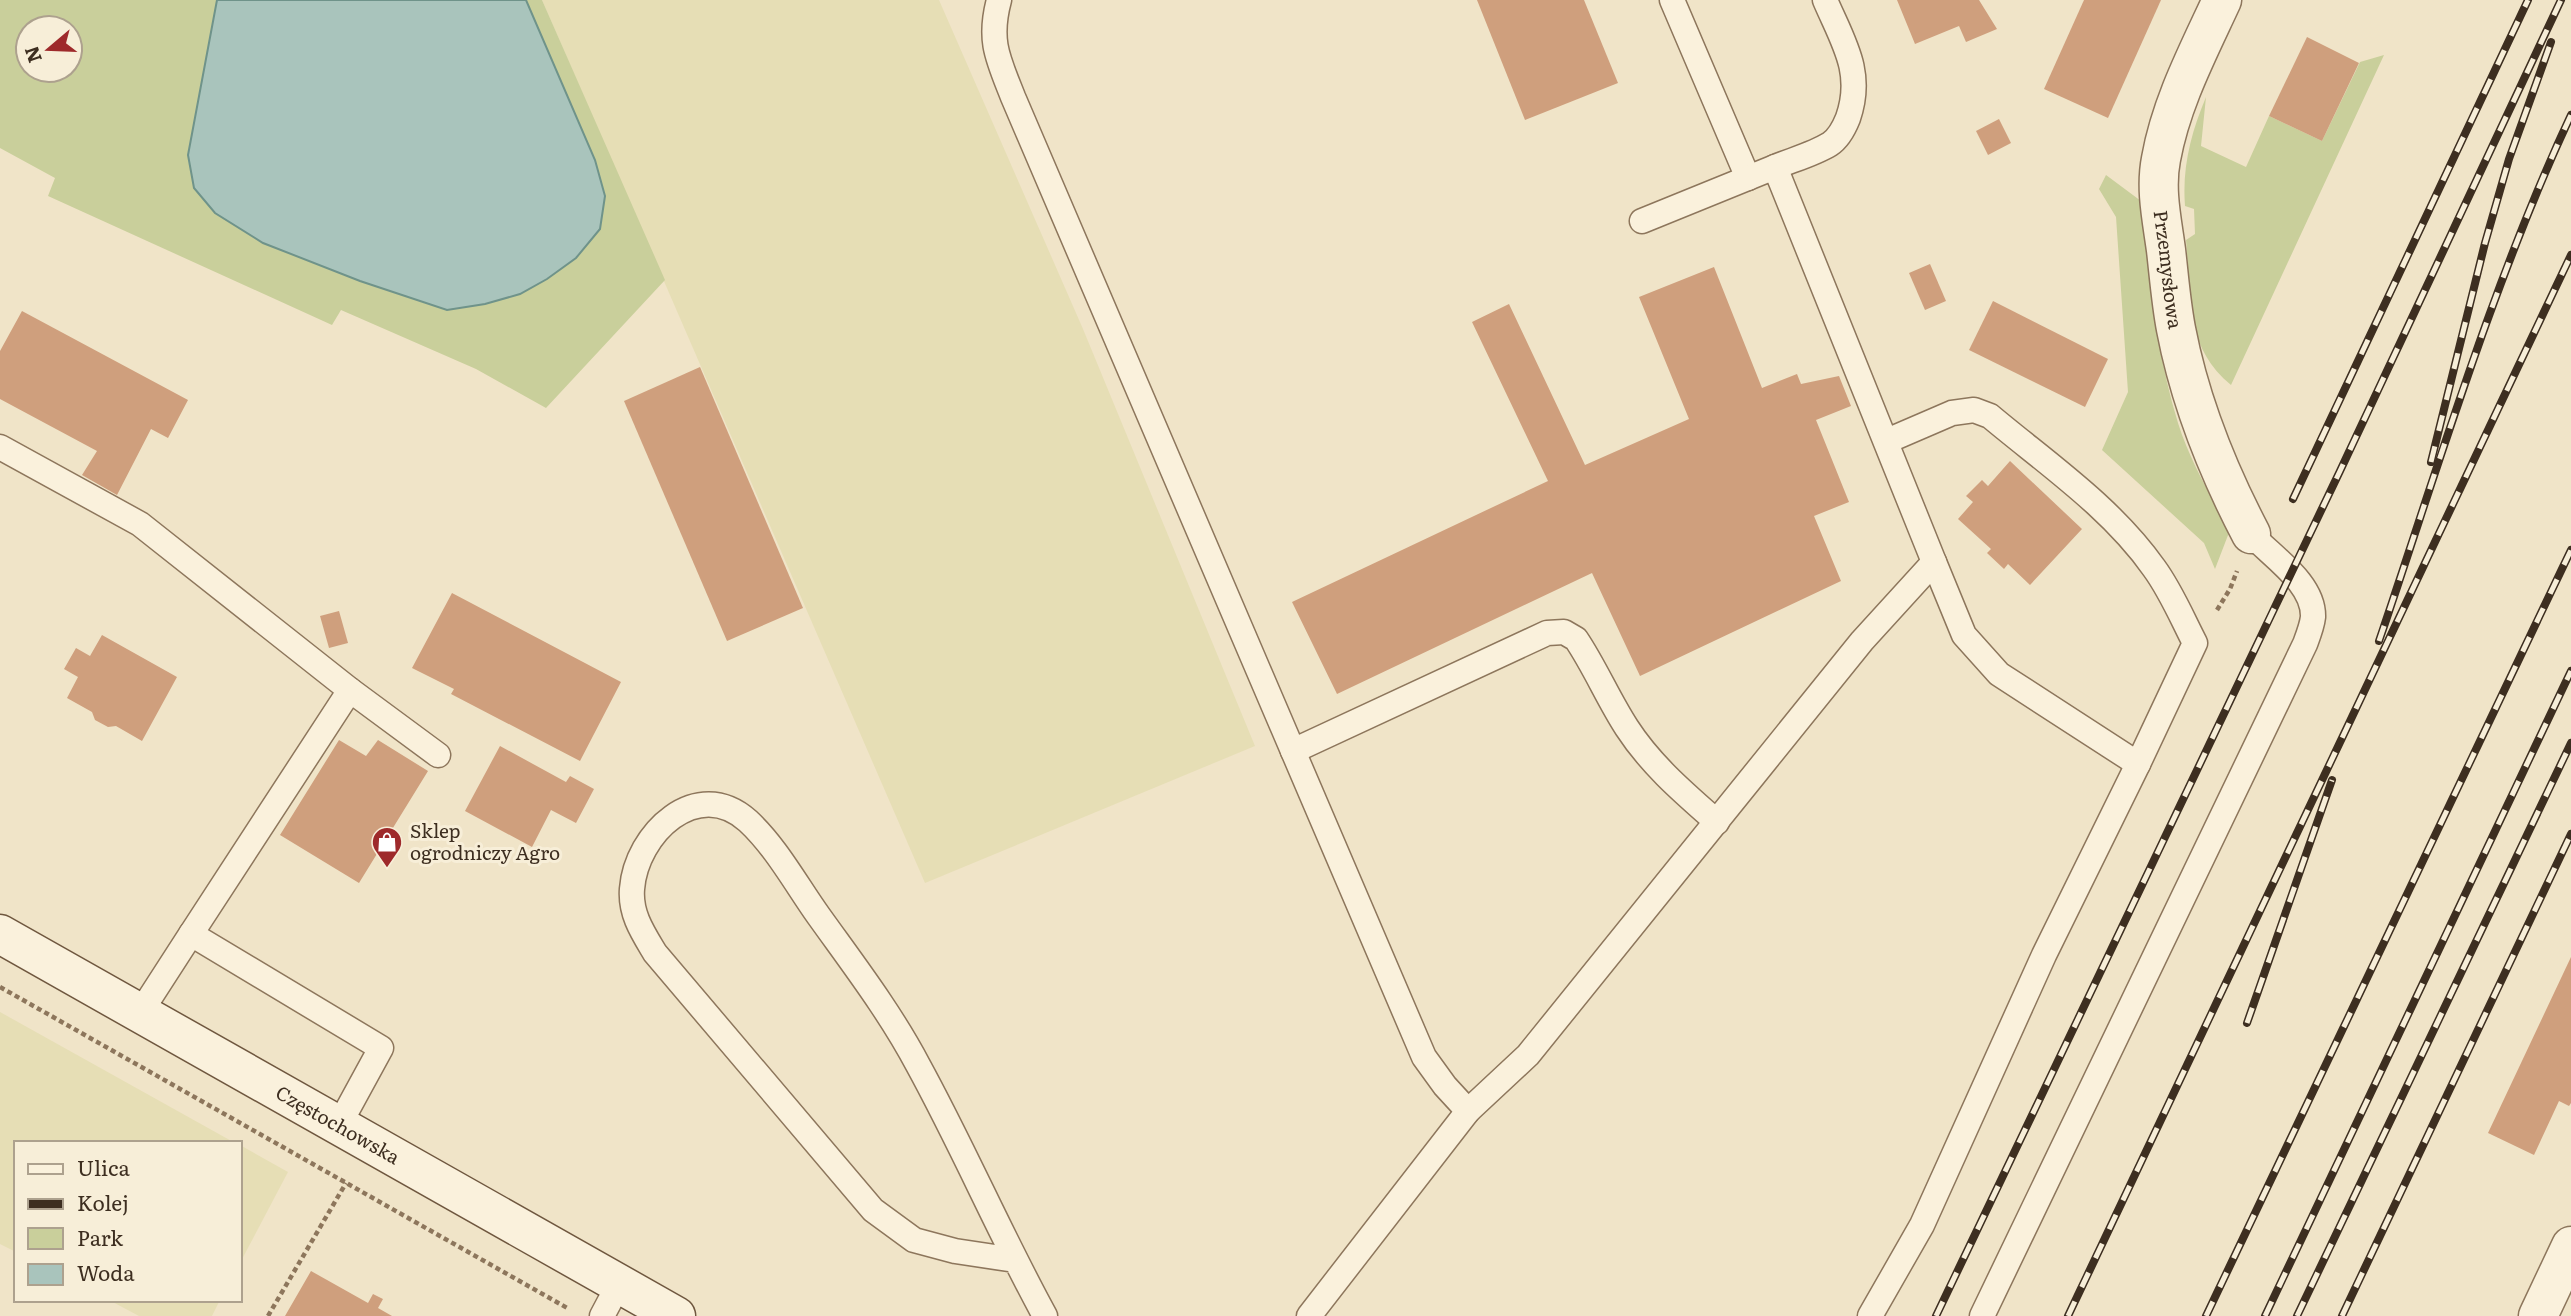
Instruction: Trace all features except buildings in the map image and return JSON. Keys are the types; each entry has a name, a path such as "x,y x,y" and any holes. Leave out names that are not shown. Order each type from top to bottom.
{"main road":[{"name":"Przemysłowa","path":"2222,0 2179,95 2166,133 2160,163 2159,194 2176,329 2193,397 2207,440 2251,534"},
{"name":"Częstochowska","path":"0,934 339,1125 610,1300 676,1316"},
{"path":"2538,1316 2571,1246"}],"lane":[{"path":"999,0 992,24 1001,65 1424,1057 1468,1111"},
{"path":"1672,0 1748,178"},
{"path":"1642,221 1829,145 1841,134 1855,96 1854,78 1850,60 1825,0"},
{"path":"1775,167 1964,635 1999,674 2138,764"},
{"path":"1870,1316 1922,1225 2044,955 2195,643 2171,595 2133,541 2106,513 1990,416 1974,410 1952,413 1886,441"},
{"path":"0,447 140,524 350,690 438,755"},
{"path":"1982,1316 2305,644 2313,620 2309,596 2291,573 2251,534"},
{"path":"1309,1316 1468,1111 1528,1055 1862,641 1934,562"},
{"path":"1293,751 1547,633 1564,632 1576,639 1627,728 1650,759 1717,822"},
{"path":"140,1013 350,690"},
{"path":"1015,1260 955,1251 914,1240 873,1210 655,953 636,922 632,891 638,859 648,839 670,819 695,804 723,804 748,821 773,850 892,1018 919,1065 1045,1316"},
{"path":"191,934 380,1048 339,1125"}],"path":[{"path":"2195,643 2230,589 2251,534"},
{"path":"0,987 573,1312"},
{"path":"268,1316 346,1183"}],"shaded area":[{"path":"542,0 939,0 1083,329 1255,746 925,883"},
{"path":"0,1012 231,1141 14,1141 14,1251 0,1244"},
{"path":"242,1146 288,1172 242,1259"},
{"path":"113,1302 219,1302 212,1316 139,1316"}],"green space":[{"path":"0,0 217,0 188,155 485,304 520,294 547,279 595,160 526,0 542,0 665,280 546,408 476,369 341,310 332,325 48,196 55,178 0,148"},
{"path":"2384,55 2231,385 2205,354 2197,337 2190,300 2186,240 2195,234 2194,209 2185,206 2186,164 2206,97 2201,146 2246,167 2269,116 2322,141 2360,62"},
{"path":"2106,175 2145,204 2155,315 2170,396 2188,451 2230,530 2215,569 2204,543 2102,450 2128,392 2116,217 2099,189"}],"water":[{"path":"217,0 526,0 595,160 605,196 600,229 576,258 520,294 485,304 447,310 360,281 263,243 215,213 194,188 188,155"}],"railway":[{"path":"2293,499 2528,0"},
{"path":"1936,1316 2340,471 2561,0"},
{"path":"2431,462 2485,243 2509,159 2551,42"},
{"path":"2379,641 2491,309 2571,115"},
{"path":"2068,1316 2571,255"},
{"path":"2206,1316 2571,550"},
{"path":"2265,1316 2571,671"},
{"path":"2297,1316 2571,743"},
{"path":"2247,1023 2332,780"},
{"path":"2342,1316 2571,834"}],"place":[{"name":"Sklep ogrodniczy Agro","path":"387,869"}]}
